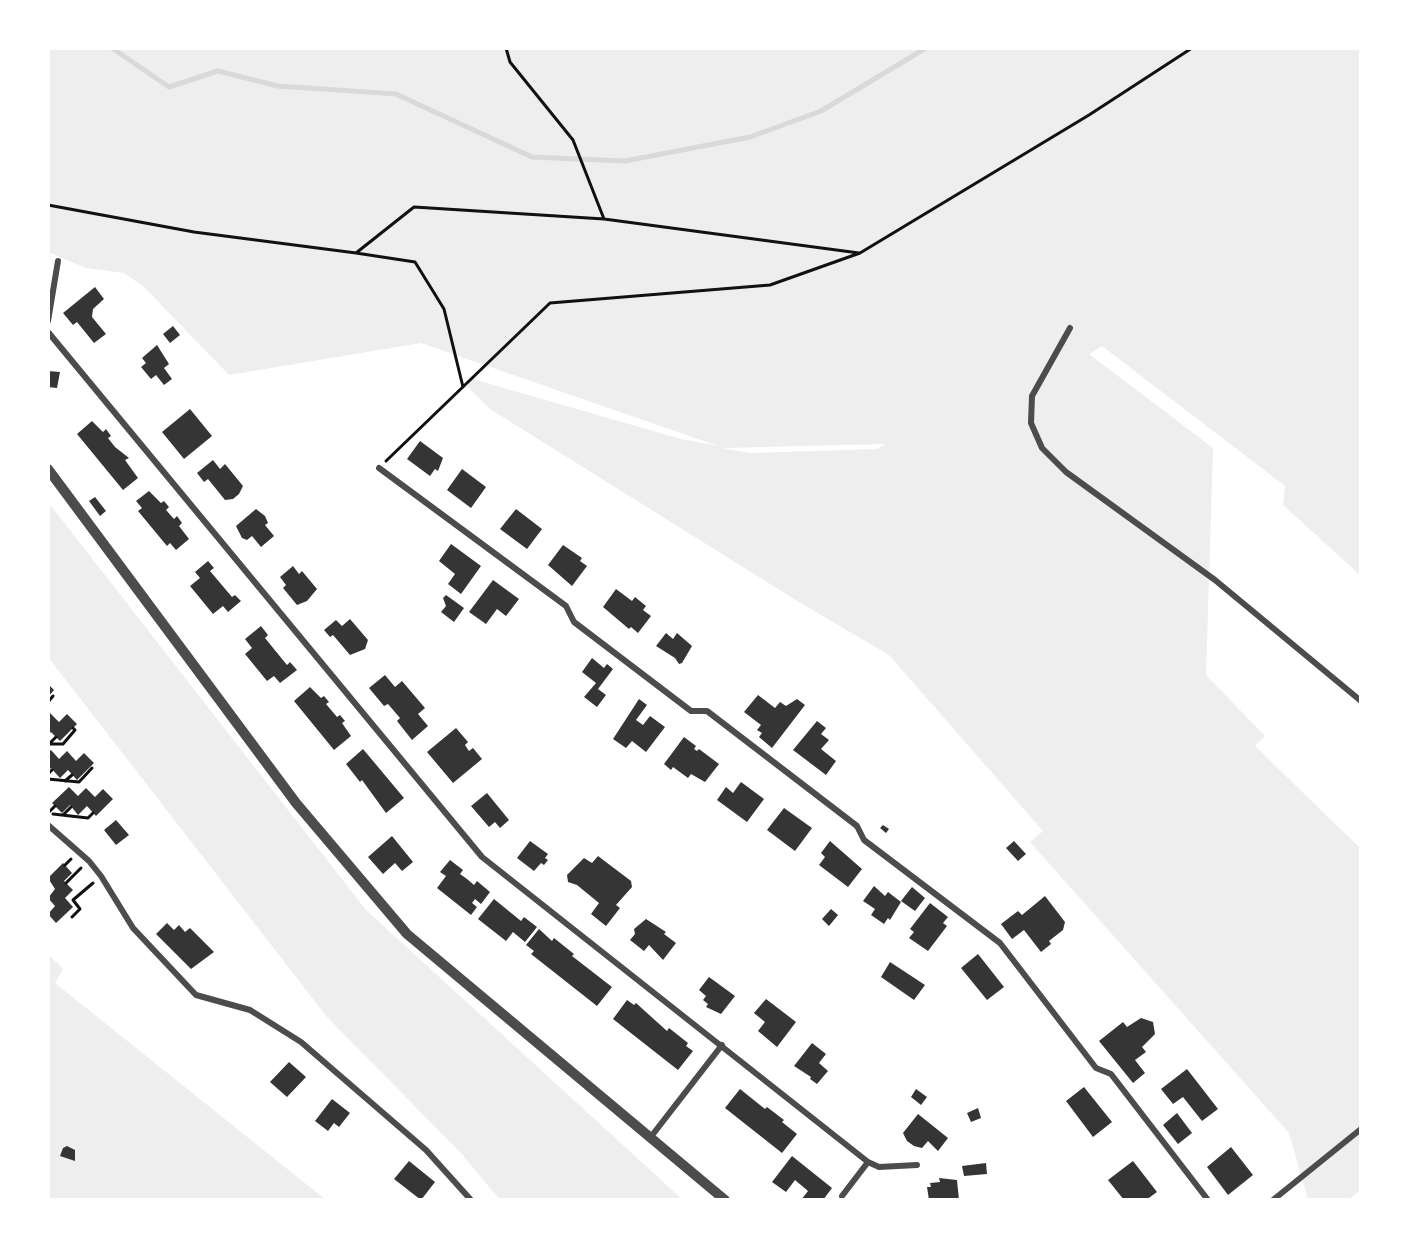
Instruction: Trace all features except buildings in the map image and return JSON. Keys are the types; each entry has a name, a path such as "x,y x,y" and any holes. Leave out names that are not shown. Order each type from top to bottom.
{"street":[{"path":"48,321 58,261"},
{"path":"1070,328 1032,396 1031,423 1042,448 1066,472 1215,580 1361,700"},
{"path":"48,332 482,857 868,1162 879,1167 917,1165"},
{"path":"379,468 566,606 574,622 691,711 707,711 736,732 857,826 864,840 1000,943 1096,1068 1111,1074 1208,1200"},
{"path":"48,469 296,803 407,934 725,1200"},
{"path":"48,825 89,861 133,928 196,995 250,1010 301,1042 426,1150 471,1200"},
{"path":"650,1138 722,1045"},
{"path":"1273,1200 1361,1129"},
{"path":"842,1196 868,1162"}],"path":[{"path":"506,48 510,62 573,140 604,219"},
{"path":"379,468 550,303 770,285 860,253 1089,115 1192,48"},
{"path":"48,205 194,232 415,262 444,309 463,387"},
{"path":"357,253 414,207 604,219 860,253"},
{"path":"48,702 53,696"},
{"path":"48,744 63,744 75,730 73,728"},
{"path":"48,744 56,737"},
{"path":"48,779 79,782 92,768"},
{"path":"48,774 52,770"},
{"path":"66,781 72,775"},
{"path":"48,813 55,806"},
{"path":"63,815 71,807"},
{"path":"48,813 88,818 93,813"},
{"path":"66,883 89,861"},
{"path":"72,917 80,909 73,900 101,876"}],"shaded area":[{"path":"48,48 1361,48 1361,576 1283,505 1285,486 1102,346 1089,354 1213,448 1206,675 1265,736 1255,746 1361,849 1361,1190 1348,1200 1308,1200 1289,1133 1030,842 1043,831 889,655 799,602 490,409 468,387 469,378 681,439 718,446 421,343 229,375 144,287 124,273 86,268 48,252","holes":["886,444 877,449 749,453 723,448"]},
{"path":"48,502 366,910 683,1200 500,1200 460,1152 327,1017 48,657"},
{"path":"48,954 63,969 55,983 326,1200 48,1200"}],"waterway":[{"path":"112,48 169,87 218,71 278,86 396,94 532,157 625,161 750,137 821,111 926,48"}]}
